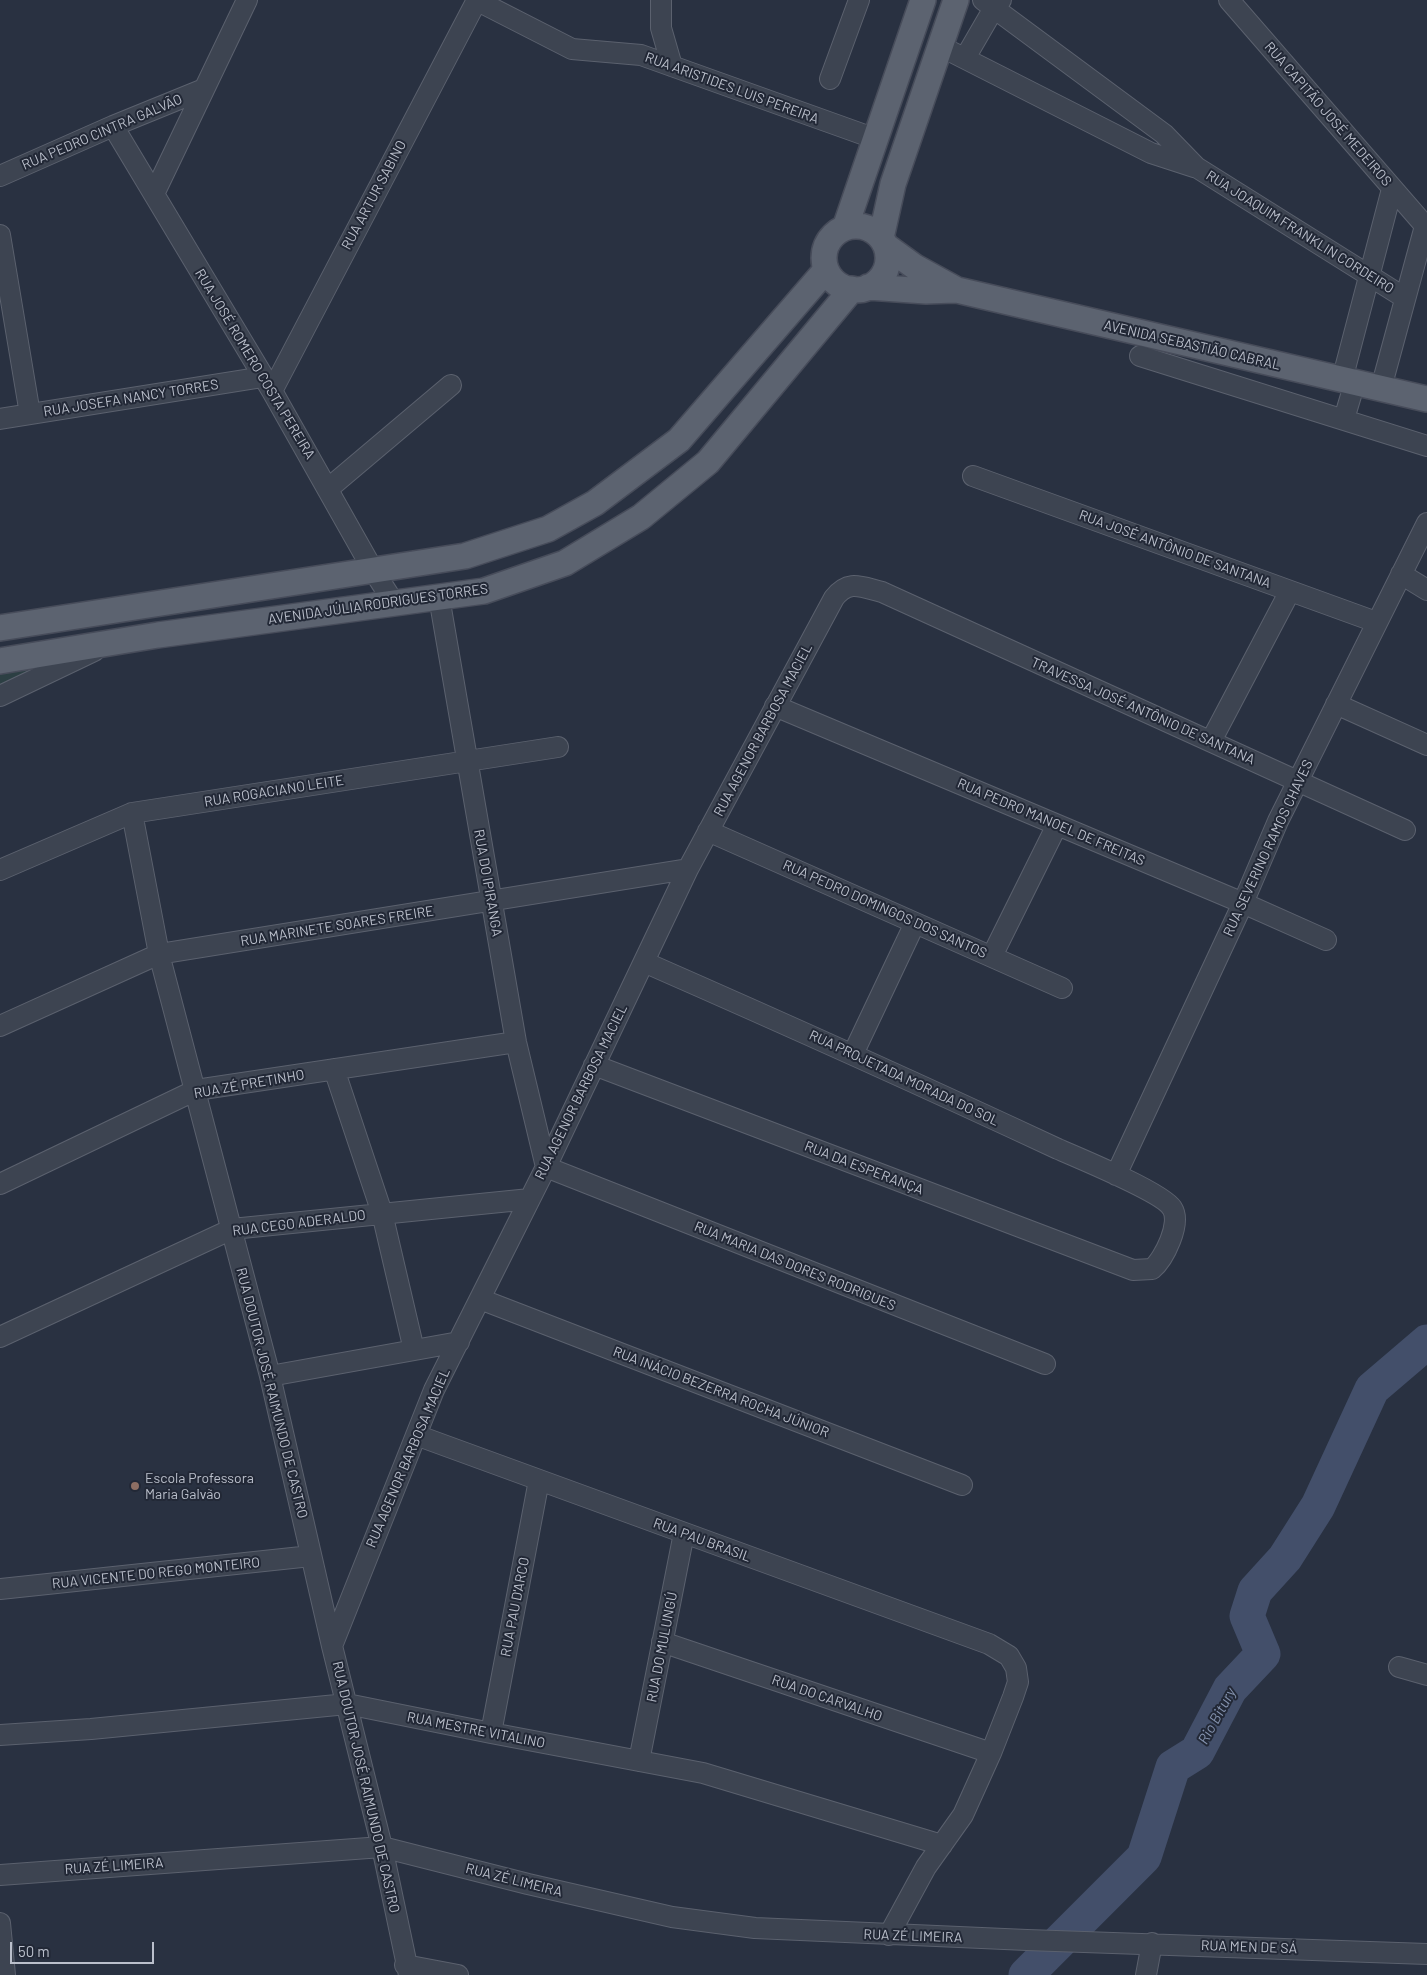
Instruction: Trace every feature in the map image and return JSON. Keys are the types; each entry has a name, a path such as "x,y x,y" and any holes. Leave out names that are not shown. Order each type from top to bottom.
{"main road":[{"path":"845,228 922,0"},
{"path":"883,242 893,184 956,0"},
{"path":"864,227 873,231 883,242 888,256 883,275 877,282 860,288 836,283 826,270 825,250 829,241 836,233 845,228 864,227"},
{"name":"AVENIDA SEBASTIÃO CABRAL","path":"883,242 915,267 957,290"},
{"path":"0,628 465,556 548,529 595,503 679,440 826,270"},
{"name":"AVENIDA SEBASTIÃO CABRAL","path":"860,288 957,290 1427,399"},
{"name":"AVENIDA JÚLIA RODRIGUES TORRES","path":"0,661 108,645 158,635 484,591 565,563 642,517 705,465 860,288"},
{"path":"679,440 705,465"},
{"path":"465,556 475,592"},
{"path":"155,604 158,635"}],"street":[{"path":"154,194 247,0"},
{"name":"RUA ARISTIDES LUIS PEREIRA","path":"477,0 572,49 641,55 876,139"},
{"name":"RUA ARTUR SABINO","path":"267,384 477,0"},
{"path":"661,0 661,28 672,66"},
{"path":"830,79 859,0"},
{"name":"RUA CAPITÃO JOSÉ MEDEIROS","path":"1230,0 1426,227"},
{"name":"RUA JOAQUIM FRANKLIN CORDEIRO","path":"965,58 993,3 1164,134 1196,167 1405,298"},
{"name":"RUA JOAQUIM FRANKLIN CORDEIRO","path":"940,46 1151,153 1196,167"},
{"name":"RUA PEDRO CINTRA GALVÃO","path":"0,176 113,126 204,89"},
{"name":"RUA JOSÉ ROMERO COSTA PEREIRA","path":"113,126 329,488 373,570 394,603"},
{"path":"1344,419 1348,381 1369,276 1392,189"},
{"path":"1381,388 1426,227"},
{"path":"0,235 30,414"},
{"path":"1140,356 1427,446"},
{"name":"RUA JOSEFA NANCY TORRES","path":"0,419 267,384"},
{"path":"329,488 451,385"},
{"name":"RUA JOSÉ ANTÔNIO DE SANTANA","path":"973,476 1376,622"},
{"name":"RUA SEVERINO RAMOS CHAVES","path":"1116,1176 1243,903 1278,821 1427,523"},
{"path":"1401,574 1427,590"},
{"name":"RUA AGENOR BARBOSA MACIEL","path":"332,1646 434,1390 546,1167 688,869 834,598 841,589 850,586 882,592"},
{"path":"1210,741 1290,591"},
{"name":"TRAVESSA JOSÉ ANTÔNIO DE SANTANA","path":"882,592 1405,830"},
{"name":"RUA DO IPIRANGA","path":"440,597 516,1042 546,1167"},
{"path":"0,696 108,645"},
{"path":"1336,704 1427,745"},
{"name":"RUA PEDRO MANOEL DE FREITAS","path":"775,706 1243,903 1326,940"},
{"name":"RUA ROGACIANO LEITE","path":"0,870 132,812 558,747"},
{"name":"RUA DOUTOR JOSÉ RAIMUNDO DE CASTRO","path":"132,812 159,954 270,1376 332,1646 382,1847 407,1970"},
{"path":"992,956 1057,825"},
{"name":"RUA PEDRO DOMINGOS DOS SANTOS","path":"708,831 1062,988"},
{"name":"RUA MARINETE SOARES FREIRE","path":"0,1026 159,954 688,869"},
{"path":"853,1054 915,923"},
{"name":"RUA PROJETADA MORADA DO SOL","path":"644,962 853,1054 1163,1199"},
{"name":"RUA ZÉ PRETINHO","path":"0,1184 196,1090 516,1042"},
{"name":"RUA DA ESPERANÇA","path":"594,1065 1133,1270 1152,1269 1164,1255 1176,1221 1173,1208 1163,1199"},
{"path":"334,1069 382,1213 414,1350"},
{"name":"RUA MARIA DAS DORES RODRIGUES","path":"546,1167 1045,1364"},
{"name":"RUA CEGO ADERALDO","path":"0,1337 232,1229 530,1199"},
{"name":"RUA INÁCIO BEZERRA ROCHA JÚNIOR","path":"480,1300 962,1485"},
{"path":"270,1376 459,1342"},
{"name":"RUA PAU BRASIL","path":"416,1435 989,1644 1009,1656 1016,1668 1018,1682 991,1754 963,1815 926,1867 889,1935"},
{"name":"RUA PAU D'ARCO","path":"491,1733 539,1480"},
{"name":"RUA DO MULUNGÚ","path":"639,1761 684,1533"},
{"name":"RUA VICENTE DO REGO MONTEIRO","path":"0,1589 312,1556"},
{"name":"RUA DO CARVALHO","path":"662,1642 991,1754"},
{"path":"1398,1667 1427,1675"},
{"name":"RUA MESTRE VITALINO","path":"0,1735 91,1729 347,1704 704,1773 942,1845"},
{"name":"RUA ZÉ LIMEIRA","path":"0,1875 382,1847 528,1884 672,1917 755,1928 889,1935 1072,1940"},
{"path":"0,1923 5,1975"},
{"name":"RUA MEN DE SÁ","path":"1072,1940 1427,1954"},
{"path":"1146,1975 1152,1943"},
{"path":"407,1970 458,1975"}],"green space":[{"path":"51,660 0,692 0,669"}],"waterway":[{"name":"Rio Bitury","path":"1026,1975 1144,1857 1173,1767 1197,1752 1230,1689 1263,1654 1247,1616 1255,1591 1285,1558 1318,1506 1372,1389 1427,1342"}],"place":[{"name":"Escola Professora Maria Galvão","path":"135,1486"}]}
